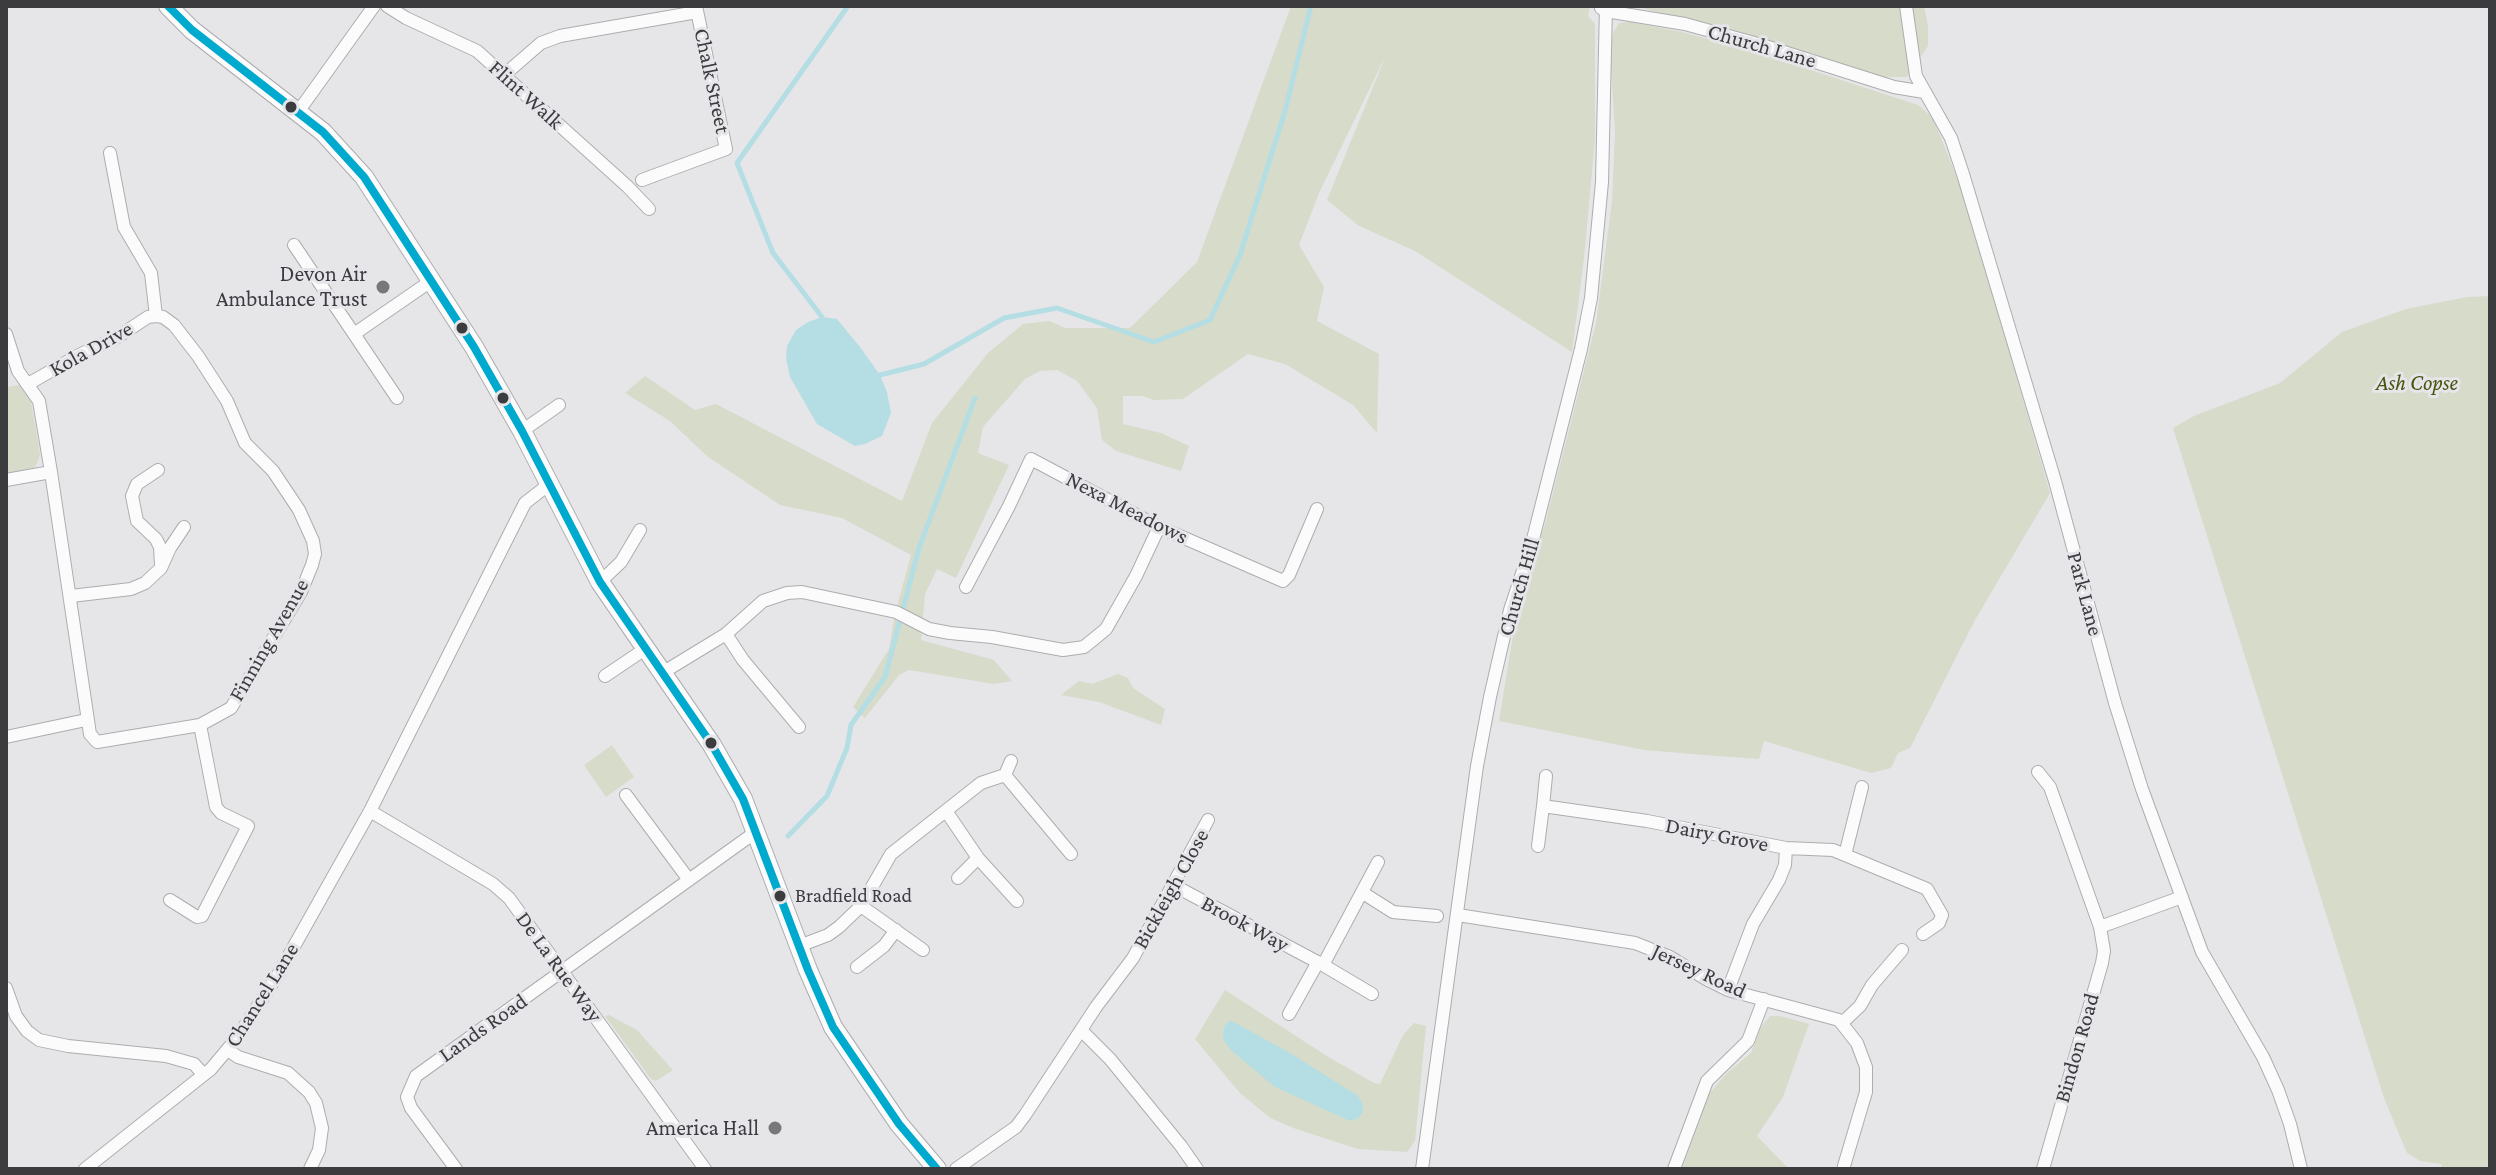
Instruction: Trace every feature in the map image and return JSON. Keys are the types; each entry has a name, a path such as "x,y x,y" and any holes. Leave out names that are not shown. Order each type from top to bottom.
{"street":[{"path":"168,6 192,30 323,132 352,163 431,281 474,347 522,431 600,582 712,745 743,799 833,1027 899,1124 937,1169"},
{"path":"298,112 374,6"},
{"name":"Flint Walk","path":"387,6 477,51 649,209"},
{"name":"Park Lane","path":"1906,6 1916,76 1951,138 1963,174 2055,481 2115,703 2142,789 2202,952 2263,1057 2278,1090 2301,1169"},
{"name":"Church Lane","path":"1604,8 1685,24 1894,87 1924,92"},
{"name":"Church Hill","path":"1422,1169 1477,766 1490,697 1510,610 1532,543 1591,298 1602,182 1604,8"},
{"name":"Chalk Street","path":"511,69 541,43 560,36 696,9 726,149 642,180"},
{"path":"110,153 124,227 151,273 156,316"},
{"path":"294,245 397,398"},
{"path":"354,334 431,281"},
{"name":"Kola Drive","path":"28,384 116,338 148,317 156,316"},
{"name":"Finning Avenue","path":"86,720 90,734 97,742 200,725 231,708 301,592 315,554 309,529 299,510 273,471 245,443 227,401 198,356 174,325 156,316"},
{"path":"6,334 12,374 28,384 39,401 71,596 86,720 6,737"},
{"path":"522,431 559,405"},
{"name":"Nexa Meadows","path":"966,587 1031,459 1159,527 1283,581 1289,575 1317,509"},
{"path":"158,470 137,484 132,496 137,521 160,547 161,568"},
{"path":"6,480 51,472"},
{"name":"Chancel Lane","path":"85,1169 211,1069 228,1050 279,973 370,811 525,503 548,485"},
{"path":"71,596 131,589 145,583 161,568 184,527"},
{"path":"662,673 726,634 763,601 776,595 802,592 896,612 929,629 1063,650 1084,647 1106,629 1159,527"},
{"path":"600,582 621,562 640,530"},
{"path":"726,634 761,684 799,727"},
{"path":"605,676 645,649"},
{"path":"170,900 197,917 202,916 248,826 221,813 216,807 200,725"},
{"path":"799,946 828,935 861,906 891,854 981,783 1005,775 1011,761"},
{"name":"Bindon Road","path":"2038,772 2050,787 2100,927 2104,951 2043,1169"},
{"path":"1005,775 1071,854"},
{"path":"1538,846 1546,776"},
{"path":"1845,855 1862,787"},
{"path":"626,795 689,880"},
{"name":"Dairy Grove","path":"1543,806 1786,848 1824,849 1845,855 1927,889 1942,915 1939,923 1923,934"},
{"name":"De La Rue Way","path":"370,811 497,887 519,911 705,1169"},
{"path":"946,811 978,858 1017,901"},
{"name":"Bickleigh Close","path":"956,1169 1016,1127 1096,1007 1133,958 1208,820"},
{"path":"563,971 757,831"},
{"name":"Dairy Grove","path":"1728,990 1753,924 1779,880 1785,865 1786,848"},
{"path":"958,878 978,858"},
{"path":"1289,1014 1363,893 1378,862"},
{"name":"Brook Way","path":"1173,885 1372,994"},
{"path":"1363,893 1393,912 1437,916"},
{"path":"2100,927 2182,897"},
{"path":"861,906 923,950"},
{"name":"Jersey Road","path":"1458,915 1635,943 1670,957 1728,990 1842,1023"},
{"path":"857,967 884,946 896,930"},
{"path":"1844,1166 1866,1092 1866,1067 1857,1043 1842,1023 1860,1006 1872,985 1902,950"},
{"name":"Lands Road","path":"456,1169 411,1108 407,1097 409,1090 420,1072 563,971"},
{"path":"6,988 16,1016 27,1031 39,1040 166,1056 194,1064 203,1074"},
{"path":"1674,1169 1707,1081 1748,1041 1764,999"},
{"path":"1082,1031 1110,1059 1197,1169"},
{"path":"228,1050 238,1057 288,1073 309,1092 316,1103 322,1128 319,1150 310,1169"}],"green space":[{"path":"1291,6 1590,6 1588,16 1595,24 1595,139 1572,352 1415,251 1359,226 1327,200 1386,55 1319,193 1299,245 1324,287 1317,321 1379,354 1377,433 1353,405 1285,364 1248,354 1183,399 1154,400 1143,396 1123,396 1123,424 1161,433 1189,446 1181,471 1116,451 1102,440 1097,408 1077,381 1057,370 1040,371 1025,379 983,427 978,453 1009,465 956,578 937,569 925,594 921,640 994,660 1012,681 994,684 909,670 899,675 865,718 853,707 889,649 911,555 842,518 780,505 708,457 670,421 625,393 645,376 695,410 716,404 902,501 932,423 988,353 1023,324 1049,321 1066,328 1130,328 1197,262"},
{"path":"1635,6 1924,6 1928,46 1907,77 1877,77"},
{"path":"1631,22 1749,50 1918,105 1933,118 1965,198 2050,493 1975,620 1910,748 1898,753 1891,768 1871,773 1764,741 1759,759 1705,755 1644,750 1499,721 1514,629 1546,520 1596,323 1612,201 1615,133 1610,49 1619,23"},
{"name":"Ash Copse","path":"2490,296 2490,1169 2441,1169 2441,1164 2420,1161 2407,1153 2384,1098 2173,428 2194,416 2280,383 2342,332 2406,309 2467,297"},
{"path":"20,385 30,396 40,454 33,469 6,473 6,387"},
{"path":"1118,674 1128,678 1133,688 1165,709 1161,725 1099,702 1061,695 1079,681 1092,684"},
{"path":"612,745 634,777 606,797 584,765"},
{"path":"1225,990 1374,1083 1380,1084 1403,1035 1414,1023 1426,1026 1415,1141 1407,1152 1358,1149 1296,1129 1270,1118 1239,1092 1195,1039"},
{"path":"609,1015 637,1030 673,1070 656,1081 651,1079 605,1016"},
{"path":"1770,1016 1809,1024 1783,1097 1757,1136 1789,1169 1682,1169 1709,1094 1727,1073 1751,1053 1761,1027"}],"water":[{"path":"822,317 837,319 880,375 887,392 891,413 882,436 865,444 855,446 817,424 790,377 787,346 796,330"},
{"path":"1230,1020 1358,1096 1363,1112 1350,1121 1275,1087 1223,1040 1224,1027"}],"waterway":[{"path":"822,317 773,253 737,163 848,6"},
{"path":"880,375 924,364 1004,318 1057,308 1154,342 1210,320 1240,255 1285,111 1311,6"},
{"path":"788,836 827,796 847,748 851,725 885,677 919,548 975,398"}],"transit line":[{"path":"168,6 192,30 323,132 364,177 474,347 522,431 600,582 712,745 743,799 833,1027 899,1124 937,1169"}],"place":[{"name":"Devon Air Ambulance Trust","path":"383,287"},
{"name":"Bradfield Road","path":"780,896"},
{"name":"America Hall","path":"775,1128"}]}
